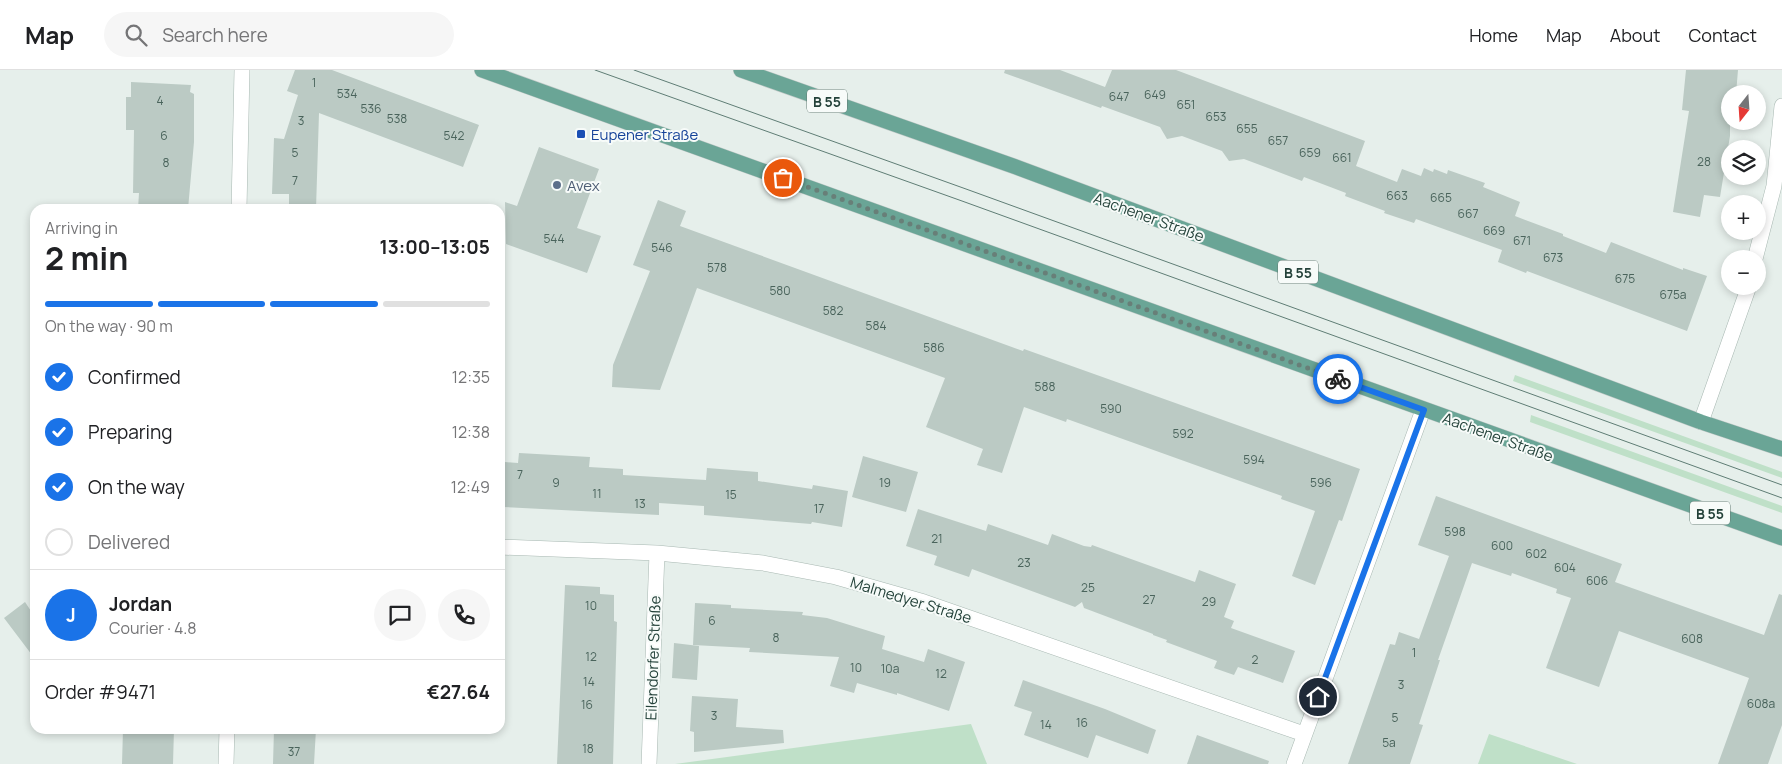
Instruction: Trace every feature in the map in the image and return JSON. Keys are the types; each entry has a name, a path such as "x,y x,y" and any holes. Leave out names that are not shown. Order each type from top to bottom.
{"main road":[{"name":"Aachener Straße","path":"482,70 1782,538"},
{"name":"Aachener Straße","path":"741,70 1025,170 1702,422 1782,449"}],"street":[{"path":"239,204 242,70"},
{"path":"1758,250 1774,186 1782,106"},
{"path":"1702,422 1746,295"},
{"path":"1294,764 1424,410"},
{"name":"Malmedyer Straße","path":"505,547 657,553 763,563 836,577 924,602 1304,734"},
{"name":"Eilendorfer Straße","path":"649,764 657,553"},
{"path":"226,764 227,734"}],"green space":[{"path":"1515,375 1782,472 1782,478 1513,381"},
{"path":"1531,415 1782,506 1782,513 1530,422"},
{"path":"971,724 987,764 675,764"},
{"path":"1489,734 1577,764 1478,764"}],"building":[{"path":"295,70 332,70 479,125 463,167 319,113 316,204 289,204 289,194 272,194 274,138 284,139 298,95 287,91"},
{"path":"1005,70 1060,70 1105,87 1112,70 1176,70 1365,141 1356,166 1397,182 1402,169 1421,176 1424,168 1433,172 1434,169 1447,174 1448,170 1485,183 1483,187 1520,202 1515,216 1563,234 1563,236 1606,253 1611,242 1683,270 1683,268 1707,276 1687,331 1498,262 1502,250 1416,219 1414,223 1384,213 1385,211 1345,196 1346,193 1304,177 1302,181 1244,159 1229,161 1222,151 1182,136 1167,139 1160,127 1004,73"},
{"path":"1686,70 1738,70 1737,85 1721,85 1721,130 1730,130 1730,136 1729,140 1721,140 1722,185 1720,197 1704,195 1700,217 1673,212 1689,111 1682,110"},
{"path":"131,82 191,85 190,92 194,94 194,142 188,204 138,204 139,193 133,193 134,130 126,130 126,97 131,97"},
{"path":"539,147 599,169 577,228 601,236 587,273 506,244 505,202 517,206"},
{"path":"658,200 686,211 680,226 1023,351 1024,349 1360,469 1342,521 1339,520 1315,585 1292,576 1315,511 1281,499 1282,496 1067,419 1066,422 1024,407 1002,473 977,465 983,449 926,427 945,378 697,288 660,390 612,387 613,365 650,271 633,265"},
{"path":"519,453 590,457 589,467 623,469 623,475 706,480 707,468 758,472 758,481 812,489 813,485 848,491 842,527 812,522 811,524 704,515 704,506 659,503 659,515 505,507 505,462 518,463"},
{"path":"863,456 918,472 906,512 852,497"},
{"path":"1436,496 1622,564 1615,582 1764,635 1779,594 1782,595 1782,725 1768,764 1718,764 1749,678 1619,631 1599,687 1546,668 1571,598 1556,593 1557,589 1512,573 1511,576 1472,563 1438,660 1440,660 1419,724 1423,725 1410,764 1348,764 1390,644 1395,645 1399,632 1419,639 1449,556 1418,545"},
{"path":"918,509 986,531 988,524 1048,545 1052,534 1084,546 1091,547 1092,545 1195,582 1199,570 1236,584 1224,617 1234,621 1231,628 1295,651 1283,683 1238,667 1234,675 1214,668 1217,661 1084,608 1082,602 1075,607 972,569 969,577 934,565 937,556 906,546"},
{"path":"565,585 600,587 600,594 614,595 614,621 617,622 613,764 557,764"},
{"path":"25,602 30,610 30,652 4,618"},
{"path":"695,603 731,605 731,608 803,612 802,615 827,618 885,636 882,649 924,662 928,649 965,662 949,711 897,693 897,695 857,683 854,693 830,686 839,657 749,652 750,648 693,645"},
{"path":"674,643 699,646 697,680 672,678"},
{"path":"1023,680 1105,709 1156,730 1148,754 1096,735 1088,758 1024,735 1032,712 1014,706"},
{"path":"692,696 738,699 736,727 783,730 784,743 694,752 694,732 690,731"},
{"path":"123,734 174,734 173,764 122,764"},
{"path":"274,734 316,734 314,764 273,764"},
{"path":"1197,735 1269,761 1268,764 1187,764"}],"tram line":[{"path":"595,70 1782,498"},
{"path":"634,70 1782,485"}],"way so far":[{"path":"783,178 1338,379"}],"place":[{"name":"Eupener Straße","path":"581,134"},
{"name":"Avex","path":"557,185"}],"route":[{"path":"1318,697 1424,410 1338,379"}]}
